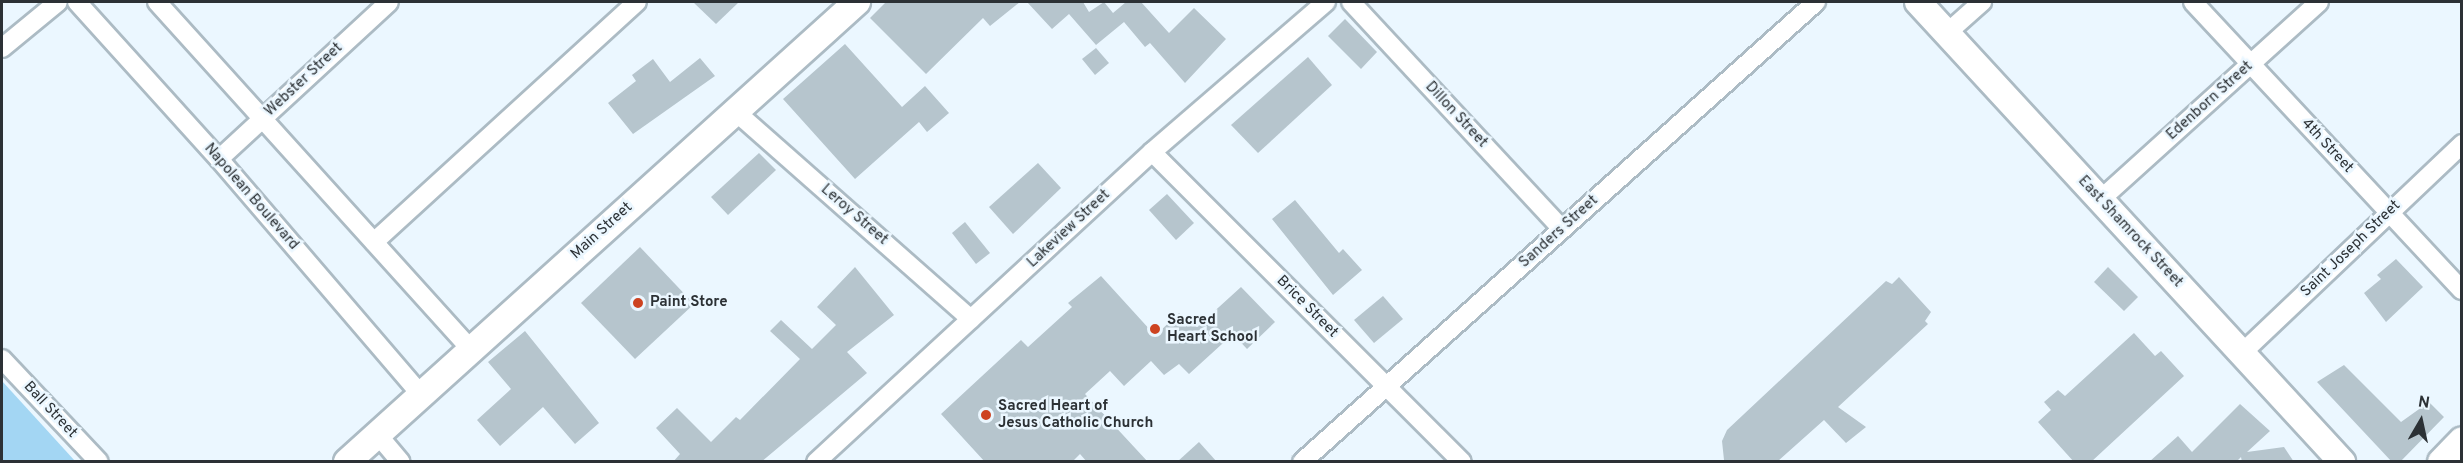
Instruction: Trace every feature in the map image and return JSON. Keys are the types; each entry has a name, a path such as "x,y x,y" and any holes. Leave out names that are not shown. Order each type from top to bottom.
{"main road":[{"name":"Main Street","path":"347,462 470,348 857,2"},
{"name":"East Shamrock Street","path":"1918,2 2342,462"},
{"path":"2441,462 2462,440"}],"street":[{"path":"2,48 58,2"},
{"name":"Napolean Boulevard","path":"77,2 219,159 421,395"},
{"path":"157,2 470,348"},
{"name":"Webster Street","path":"219,159 389,2"},
{"path":"374,242 637,2"},
{"name":"Lakeview Street","path":"816,462 1152,152 1326,2"},
{"name":"Dillon Street","path":"1351,2 1562,229"},
{"name":"Sanders Street","path":"1302,462 1816,2"},
{"path":"1947,33 1982,2"},
{"name":"4th Street","path":"2193,2 2462,290"},
{"name":"Edenborn Street","path":"2100,200 2319,2"},
{"name":"Leroy Street","path":"736,112 971,319"},
{"name":"Saint Joseph Street","path":"2241,354 2462,144"},
{"name":"Brice Street","path":"1152,152 1462,462"},
{"name":"Ball Street","path":"2,359 99,462"},
{"path":"378,435 401,462"}],"shaded area":[{"path":"2,381 75,461 2,461"}],"building":[{"path":"693,2 739,2 716,24"},
{"path":"886,2 1020,2 990,26 983,18 926,74 870,18"},
{"path":"1027,2 1083,2 1089,12 1104,2 1113,13 1126,2 1141,2 1169,33 1194,8 1226,39 1185,83 1150,43 1145,47 1124,22 1096,45 1069,14 1052,29"},
{"path":"1345,19 1377,52 1361,69 1328,36"},
{"path":"845,44 902,107 925,86 949,113 927,132 919,122 855,179 783,99"},
{"path":"1096,48 1109,63 1095,75 1082,59"},
{"path":"1308,57 1332,85 1258,153 1231,125"},
{"path":"700,58 715,76 633,134 608,103 636,81 632,75 653,59 670,82"},
{"path":"759,153 776,170 728,215 711,197"},
{"path":"1038,163 1061,188 1013,234 989,207"},
{"path":"1167,194 1194,223 1176,240 1149,210"},
{"path":"1295,200 1339,253 1343,249 1362,270 1333,295 1272,219"},
{"path":"965,222 990,253 976,264 952,233"},
{"name":"Paint Store","path":"640,247 694,304 635,359 581,303"},
{"path":"2396,259 2423,287 2386,322 2364,293 2381,279 2377,275"},
{"path":"855,267 894,315 847,352 867,373 761,462 673,462 680,454 656,428 677,408 711,442 736,417 740,420 800,359 770,331 781,320 812,349 836,325 817,307"},
{"path":"2108,267 2138,297 2124,311 2094,282"},
{"path":"1101,276 1152,332 1158,333 1179,313 1197,327 1241,287 1275,322 1247,349 1233,334 1189,374 1179,364 1164,375 1151,361 1124,386 1110,371 1085,394 1148,462 1087,462 1080,454 1072,462 985,462 941,414 1021,340 1028,347 1072,307 1068,303"},
{"path":"1899,277 1931,312 1925,321 1928,324 1838,407 1866,427 1846,443 1824,420 1777,462 1724,460 1722,441 1727,430 1886,281 1892,284"},
{"path":"1383,296 1403,319 1374,343 1354,320"},
{"path":"525,331 599,423 575,444 543,407 500,446 477,420 511,389 488,362"},
{"path":"2134,333 2155,356 2161,351 2184,376 2091,462 2074,462 2038,422 2051,410 2044,402 2058,390 2065,396"},
{"path":"2344,365 2401,422 2429,402 2444,417 2400,462 2392,462 2317,382"},
{"path":"2240,404 2270,431 2247,452 2284,447 2294,462 2242,462 2241,457 2236,462 2149,462 2178,436 2192,452"},
{"path":"1199,442 1217,462 1177,462"}],"place":[{"name":"Paint Store","path":"638,303"},
{"name":"Sacred Heart School","path":"1155,329"},
{"name":"Sacred Heart of Jesus Catholic Church","path":"986,415"}]}
